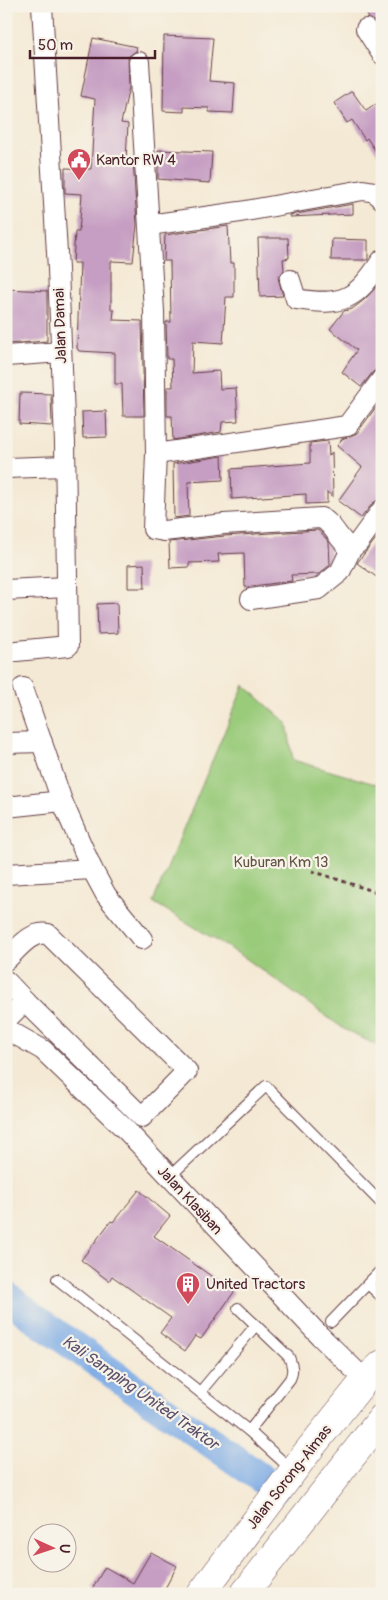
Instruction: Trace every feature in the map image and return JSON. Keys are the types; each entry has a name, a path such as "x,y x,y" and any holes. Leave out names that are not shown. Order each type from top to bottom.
{"highway":[{"name":"Jalan Sorong-Aimas","path":"200,1594 301,1461 373,1372"},
{"path":"244,1594 382,1418"},
{"path":"301,1461 338,1473"}],"street":[{"name":"Jalan Damai","path":"6,652 68,646 61,352 42,6"},
{"path":"366,29 382,54"},
{"path":"139,62 154,311 156,454 153,529 158,531 234,523 321,518 327,521 337,537 351,549"},
{"path":"149,225 240,212 362,190 375,192 382,199"},
{"path":"290,280 296,299 338,301 353,295 368,281 382,260"},
{"path":"6,356 61,352"},
{"path":"156,454 347,426 382,380"},
{"path":"6,468 65,466"},
{"path":"251,599 319,590 340,572 351,549 358,543 382,510"},
{"path":"6,590 67,587"},
{"path":"23,688 62,802 92,869 106,895 142,939"},
{"path":"6,743 42,742"},
{"path":"6,808 62,802"},
{"path":"6,874 92,869"},
{"path":"6,960 33,935 41,932 48,934 187,1071 127,1131"},
{"path":"6,981 142,1117"},
{"path":"6,1020 25,1001"},
{"name":"Jalan Klasiban","path":"6,1029 43,1050 127,1131 320,1336 373,1372"}],"lane":[{"path":"169,1177 266,1086 382,1204"},
{"path":"331,1322 382,1269"},
{"path":"57,1279 249,1431 301,1461"},
{"path":"368,1284 382,1297"},
{"path":"238,1308 289,1357 293,1373 249,1431"},
{"path":"200,1392 256,1325"}],"path":[{"path":"312,871 382,894"}],"green space":[{"name":"Kuburan Km 13","path":"244,685 287,723 293,760 375,784 382,779 382,1048 344,1029 244,957 153,902"}],"building":[{"path":"362,6 382,6 382,32 376,22 369,18"},
{"path":"164,36 213,38 209,81 235,83 233,113 209,112 209,108 184,107 184,112 163,111"},
{"path":"93,38 137,47 136,51 128,57 129,87 121,123 128,124 126,160 133,160 137,224 133,262 111,261 111,310 114,310 113,320 142,321 144,416 123,416 122,384 115,384 115,353 79,351 77,348 80,263 73,263 75,232 79,232 82,194 65,193 65,168 91,169 95,99 81,96"},
{"path":"352,91 366,111 382,100 382,161 367,138 365,140 352,120 347,123 334,103"},
{"path":"158,150 212,152 210,183 158,179"},
{"path":"353,204 353,214 290,217 290,215"},
{"path":"228,226 230,263 234,263 234,297 226,297 223,343 193,341 192,373 219,371 220,389 236,388 238,421 222,422 221,432 173,440 172,416 167,416 167,387 173,387 172,359 167,359 166,322 171,322 170,261 164,261 165,235"},
{"path":"258,238 288,238 289,258 283,259 284,270 278,278 283,296 260,297"},
{"path":"332,239 368,240 368,260 331,260"},
{"path":"382,281 382,367 373,372 361,387 342,372 357,350 330,329 344,311 352,309 364,300"},
{"path":"6,289 47,291 47,341 6,344"},
{"path":"20,393 51,394 52,426 19,424"},
{"path":"382,399 382,498 373,503 361,518 338,501 362,467 337,446 342,439 357,433"},
{"path":"106,411 107,437 83,438 82,412"},
{"path":"328,441 329,456 332,452 333,497 327,492 327,503 306,504 306,494 232,499 231,469 310,463 310,443"},
{"path":"222,456 223,480 188,482 189,516 174,518 173,464"},
{"path":"318,530 329,542 330,565 319,574 291,575 292,581 245,587 244,553 218,554 219,562 189,563 189,567 170,568 169,542"},
{"path":"382,531 382,581 357,563"},
{"path":"144,564 145,588 128,588 128,565"},
{"path":"117,603 118,633 98,634 97,604"},
{"path":"139,1190 170,1216 154,1236 234,1292 201,1339 195,1336 185,1351 160,1333 171,1318 112,1276 109,1281 81,1260 111,1221 113,1222"},
{"path":"151,1552 177,1566 162,1594 101,1594 92,1589 105,1567 133,1583"}],"waterway":[{"name":"Kali Samping United Traktor","path":"6,1296 34,1318 275,1488"}],"place":[{"name":"Kantor RW 4","path":"79,181"},
{"name":"United Tractors","path":"188,1305"}]}
